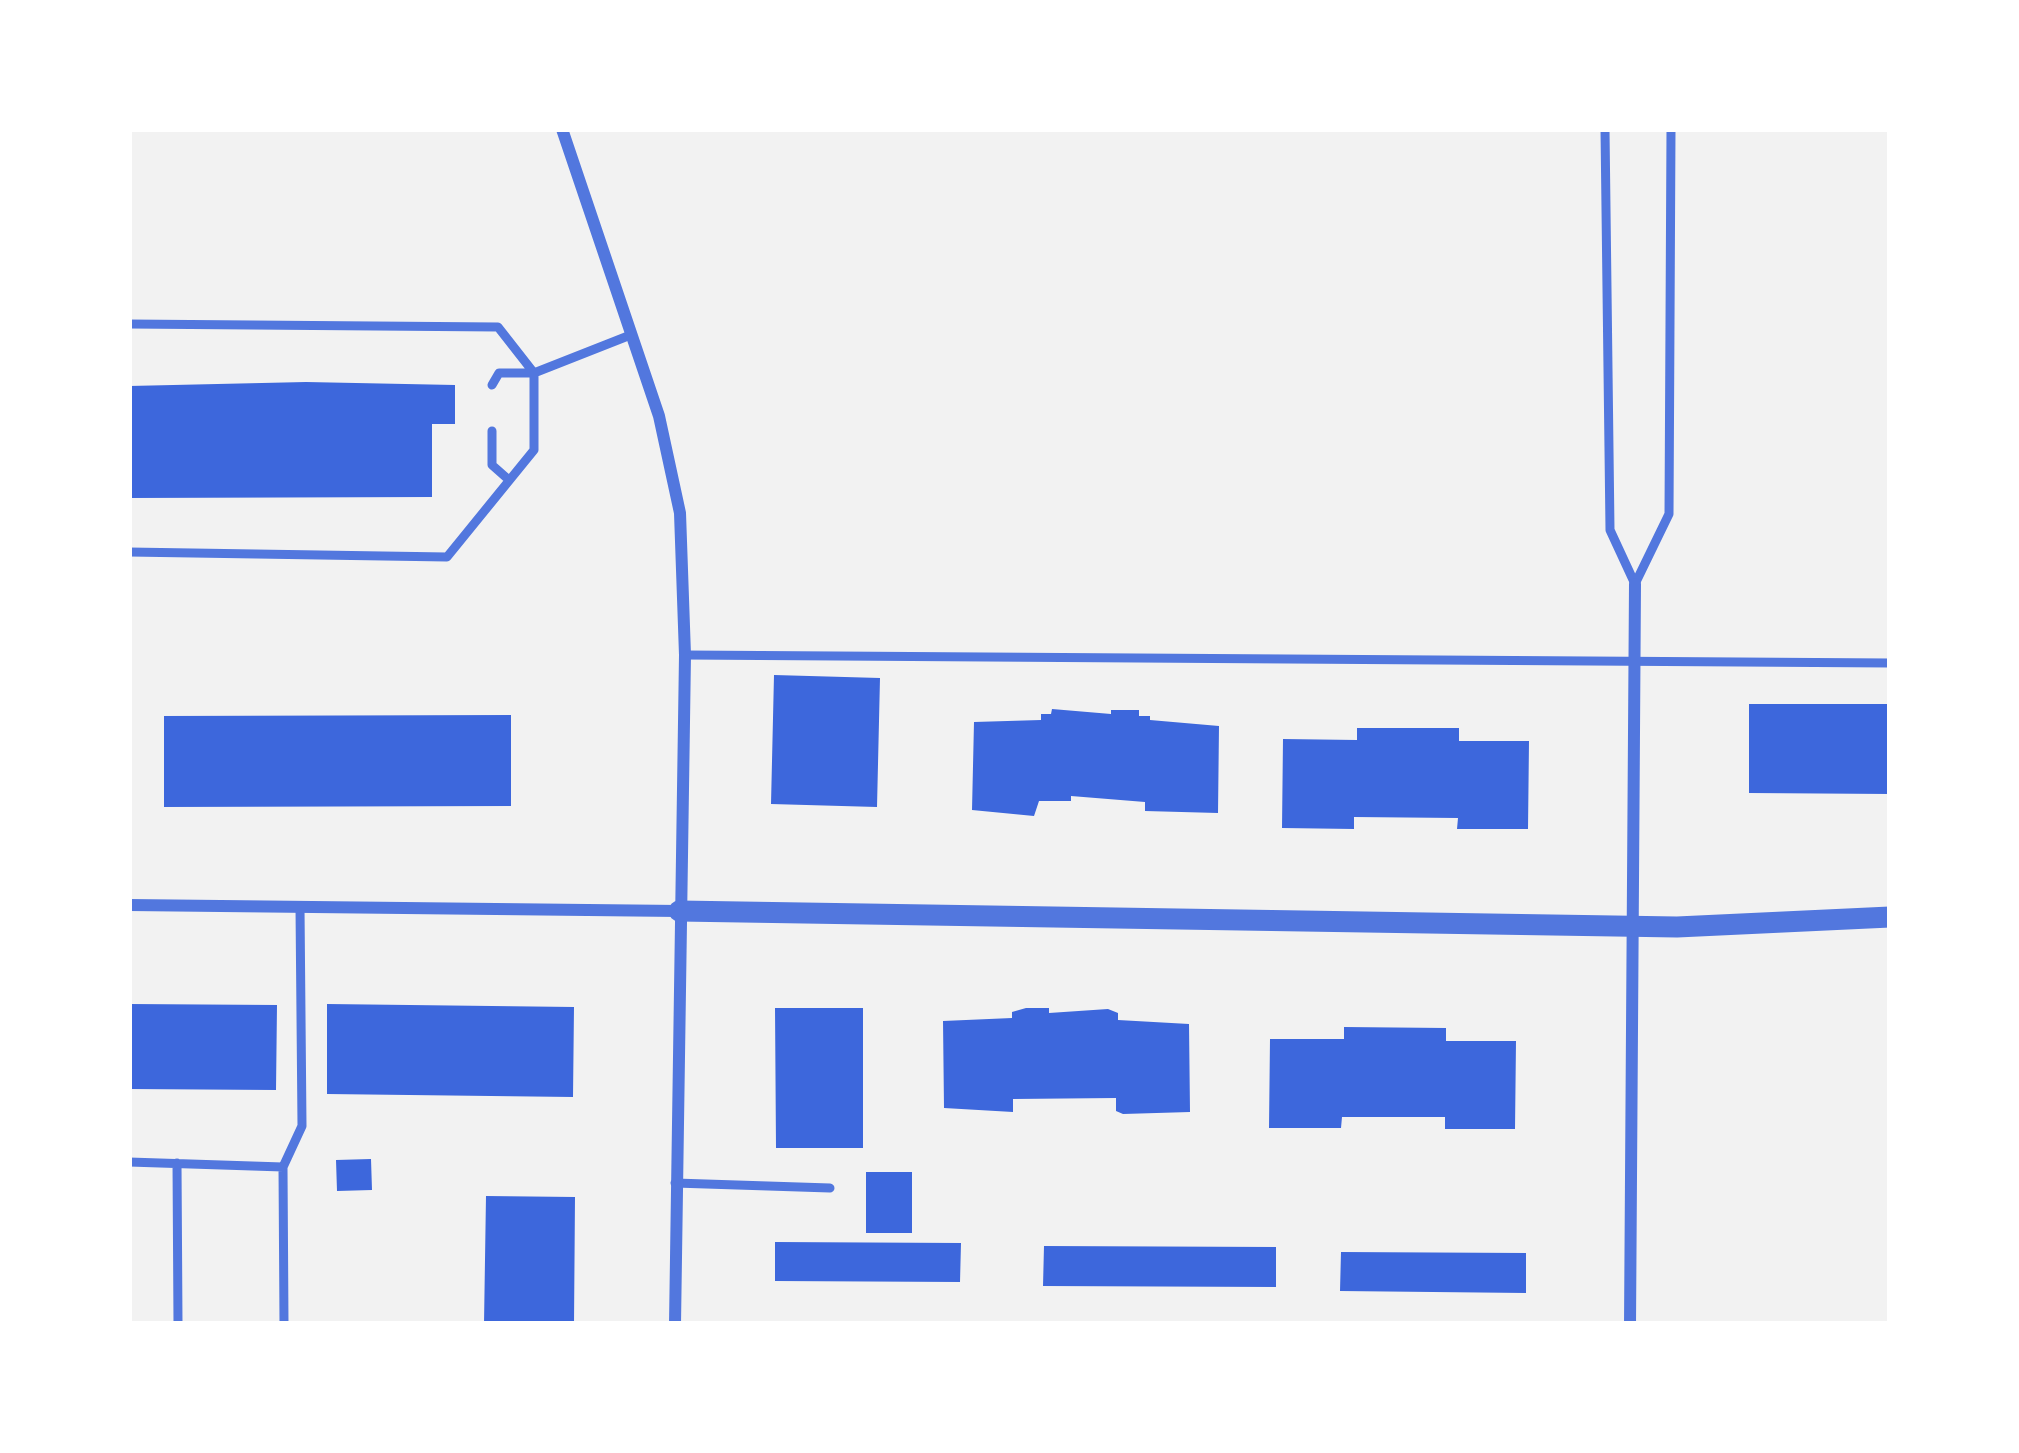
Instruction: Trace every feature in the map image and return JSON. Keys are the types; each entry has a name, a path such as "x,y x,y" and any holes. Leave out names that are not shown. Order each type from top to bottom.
{"street":[{"path":"562,129 628,336 659,416 680,513 685,655 675,1324"},
{"path":"1630,1324 1635,584"},
{"path":"129,904 1631,926 1840,923 1890,917"}],"lane":[{"path":"1604,129 1610,530 1635,584"},
{"path":"1635,584 1669,514 1671,129"},
{"path":"129,324 498,327 534,373 534,450 447,557 129,552"},
{"path":"492,385 499,373 534,373 628,336"},
{"path":"492,431 492,465 509,480"},
{"path":"685,655 1890,663"},
{"path":"284,1324 283,1167 302,1126 300,907"},
{"path":"129,1162 283,1167"},
{"path":"177,1163 178,1324"},
{"path":"675,1183 830,1188"}],"building":[{"path":"455,385 455,424 432,424 432,497 129,498 129,386"},
{"path":"774,675 880,678 877,807 771,804"},
{"path":"1749,704 1890,704 1890,794 1749,793"},
{"path":"1052,709 1111,714 1111,710 1139,710 1139,716 1150,716 1150,720 1219,726 1218,813 1145,811 1145,802 1071,796 1071,801 1039,801 1034,816 972,810 974,722 1041,720 1041,714 1051,714"},
{"path":"511,715 511,806 164,807 164,716"},
{"path":"1357,728 1459,728 1459,741 1529,741 1528,829 1457,829 1458,818 1354,817 1354,829 1282,828 1283,739 1357,740"},
{"path":"129,1004 277,1005 276,1090 129,1089"},
{"path":"327,1004 574,1007 573,1097 327,1094"},
{"path":"775,1008 863,1008 863,1148 776,1148"},
{"path":"1049,1008 1049,1013 1108,1009 1118,1013 1118,1020 1189,1024 1190,1112 1123,1114 1116,1111 1116,1098 1013,1099 1013,1112 944,1108 943,1021 1012,1018 1012,1012"},
{"path":"1344,1027 1446,1028 1446,1041 1516,1041 1515,1129 1445,1129 1445,1117 1342,1117 1341,1128 1269,1128 1270,1039 1344,1039"},
{"path":"371,1159 372,1190 337,1191 336,1160"},
{"path":"866,1172 912,1172 912,1233 866,1233"},
{"path":"486,1196 575,1197 574,1324 484,1324"},
{"path":"775,1242 961,1243 960,1282 775,1281"},
{"path":"1044,1246 1276,1247 1276,1287 1043,1286"},
{"path":"1341,1252 1526,1253 1526,1293 1340,1291"}]}
